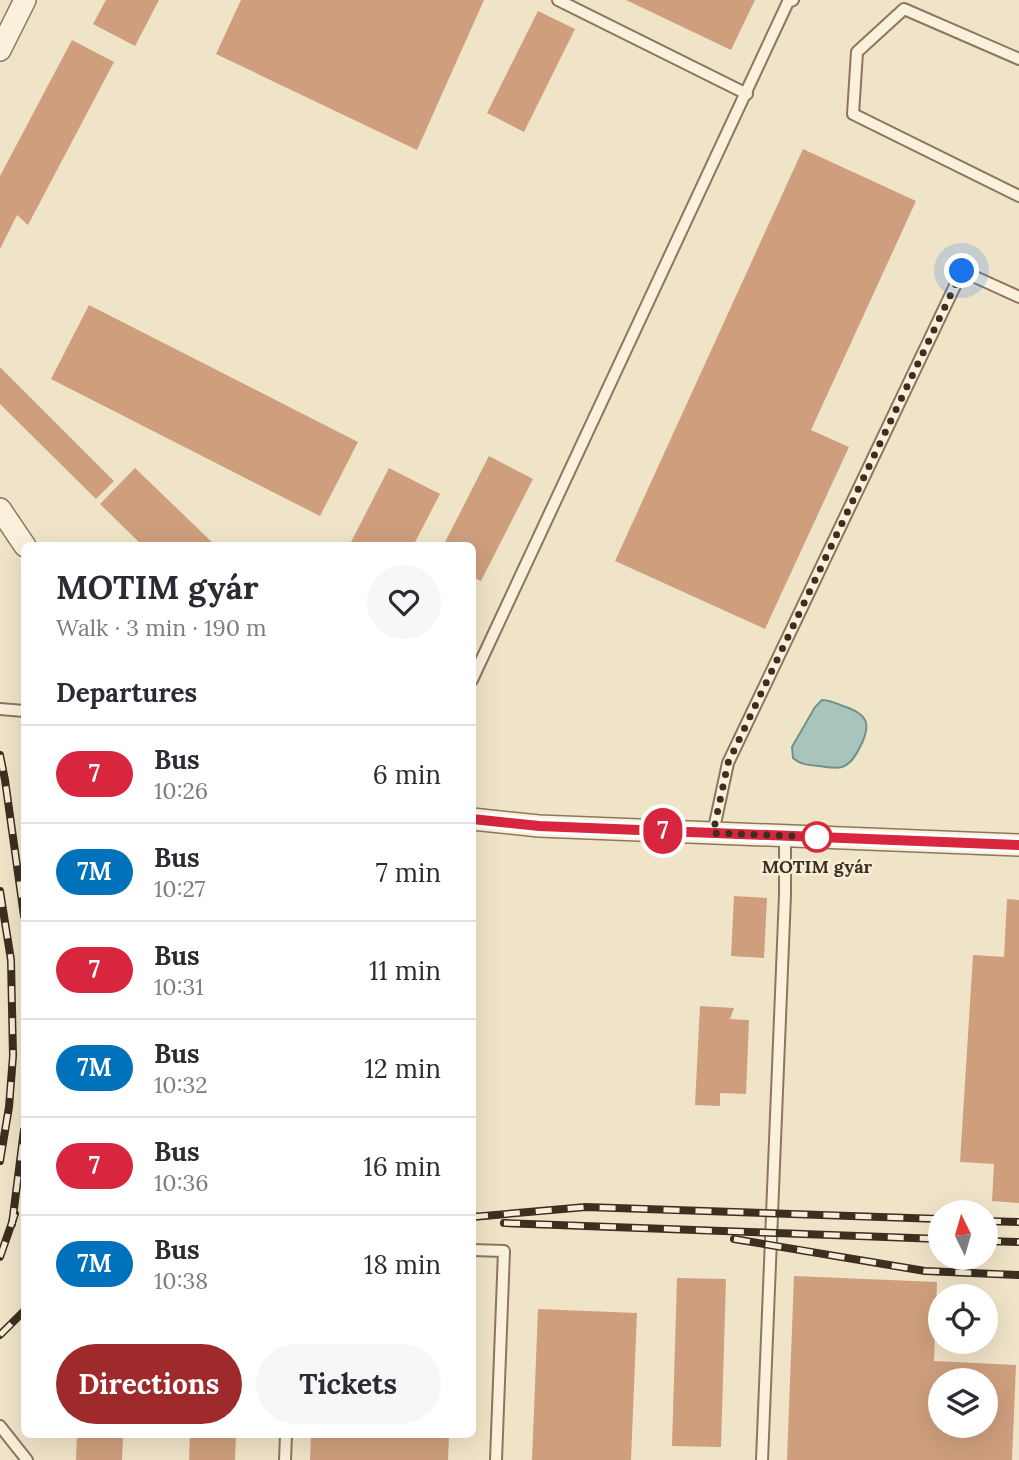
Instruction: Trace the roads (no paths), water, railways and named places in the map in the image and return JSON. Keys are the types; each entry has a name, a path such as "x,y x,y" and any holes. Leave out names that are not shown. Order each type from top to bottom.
{"street":[{"path":"0,50 25,0"},
{"path":"0,509 22,542"},
{"path":"476,819 539,826 1019,845"}],"lane":[{"path":"558,0 747,94"},
{"path":"476,671 788,2 793,0"},
{"path":"1019,59 904,9 857,52 853,114 1019,195"},
{"path":"713,833 728,763 962,271 1018,293"},
{"path":"0,709 21,711"},
{"path":"762,1460 785,895 785,836"},
{"path":"476,1250 505,1251 496,1460"},
{"path":"0,1426 27,1460"},
{"path":"285,1460 286,1438"}],"water":[{"path":"822,700 851,709 863,716 865,721 866,732 860,747 851,761 842,767 808,765 793,758 792,747 815,707"}],"railway":[{"path":"0,755 21,895"},
{"path":"0,891 11,960 13,1056 9,1107 0,1161"},
{"path":"12,1224 21,1154"},
{"path":"476,1217 586,1207 928,1219"},
{"path":"0,1257 15,1214"},
{"path":"998,1221 1019,1222"},
{"path":"504,1223 928,1239"},
{"path":"734,1239 925,1271 1019,1275"},
{"path":"998,1241 1019,1242"},
{"path":"0,1335 21,1314"}],"place":[{"name":"MOTIM gyár","path":"817,837"}]}
